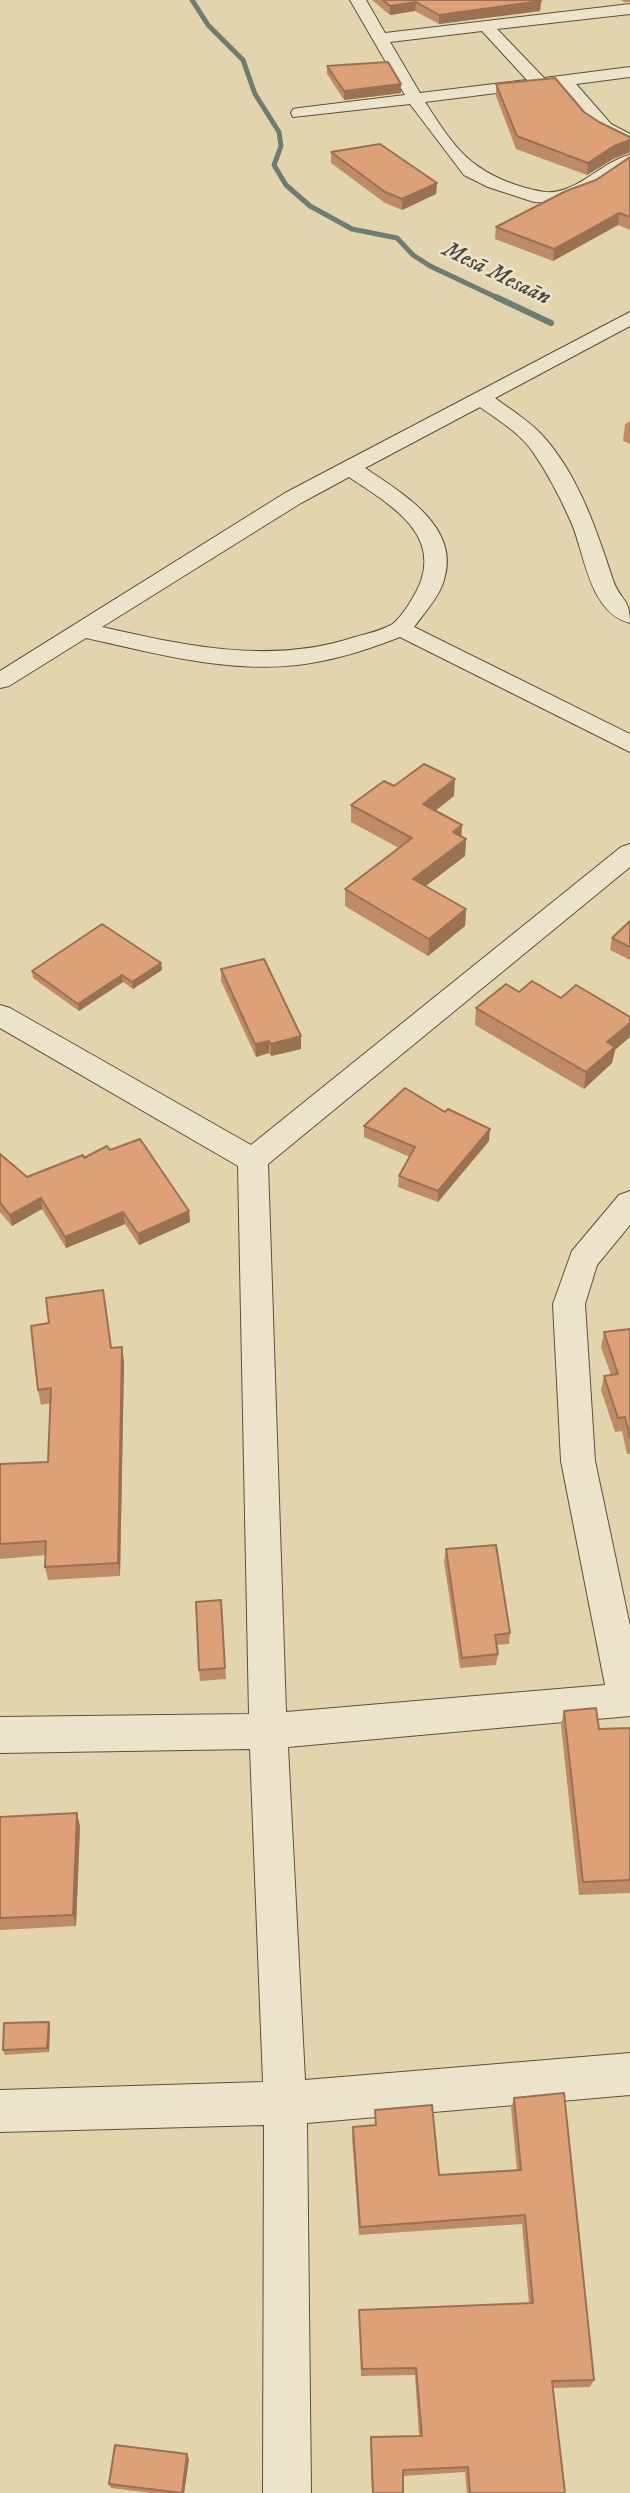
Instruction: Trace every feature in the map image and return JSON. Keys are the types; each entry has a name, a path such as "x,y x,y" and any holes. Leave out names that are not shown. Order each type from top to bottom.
{"street":[{"path":"358,0 383,38 414,100 470,172 540,198 565,197 630,160"},
{"path":"383,38 630,9"},
{"path":"505,10 525,20"},
{"path":"485,25 541,84"},
{"path":"299,113 630,72"},
{"path":"565,81 605,128 630,141"},
{"path":"0,681 293,498 627,324"},
{"path":"481,398 538,443 564,487 592,548 600,580 610,600 630,616"},
{"path":"83,630 231,658 283,659 353,647 401,629 434,578 435,548 424,523 349,467"},
{"path":"401,629 630,744"},
{"path":"253,1160 630,853"},
{"path":"0,1015 253,1160"},
{"path":"253,1160 268,1731 285,2103 287,2493"},
{"path":"0,1735 268,1731 628,1700 579,1461 569,1304 583,1260 630,1203"},
{"path":"0,2111 285,2103 630,2074"}],"building":[{"path":"383,0 541,1 439,15 416,2 390,6"},
{"path":"388,62 401,84 344,91 327,66"},
{"path":"555,78 584,112 630,137 630,140 614,146 588,163 517,136 496,84"},
{"path":"380,144 437,183 402,199 385,192 331,152"},
{"path":"630,157 630,217 619,213 554,249 496,227 566,191 596,180"},
{"path":"424,764 455,779 423,804 462,825 453,832 466,839 413,879 466,909 429,939 345,889 412,838 351,805 384,781 394,786"},
{"path":"630,921 630,947 612,938"},
{"path":"102,924 161,963 132,982 122,975 78,1004 32,971"},
{"path":"264,959 301,1036 271,1044 269,1041 255,1044 221,969"},
{"path":"532,981 561,998 576,985 630,1017 630,1023 607,1042 615,1047 586,1072 476,1008 506,984 519,992"},
{"path":"405,1088 445,1112 448,1109 490,1129 438,1191 399,1176 415,1147 364,1126"},
{"path":"140,1139 189,1211 138,1234 123,1212 65,1237 41,1198 10,1215 0,1203 0,1154 27,1177 83,1155 84,1158 107,1146 110,1150"},
{"path":"103,1290 111,1348 122,1347 118,1563 45,1567 46,1541 0,1544 0,1464 48,1462 51,1388 38,1390 31,1326 49,1323 46,1298"},
{"path":"630,1329 630,1438 625,1417 618,1418 604,1376 618,1374 604,1332"},
{"path":"496,1545 510,1633 495,1635 498,1654 462,1658 446,1549"},
{"path":"221,1600 225,1668 199,1670 196,1602"},
{"path":"596,1708 599,1729 630,1728 630,1880 583,1882 564,1711"},
{"path":"77,1813 73,1915 0,1918 0,1817"},
{"path":"49,2022 47,2048 3,2050 4,2023"},
{"path":"564,2093 594,2380 552,2381 565,2493 470,2493 468,2467 403,2470 403,2493 373,2493 371,2437 422,2436 416,2368 362,2369 359,2310 533,2303 525,2215 360,2227 353,2127 376,2125 375,2110 432,2105 439,2175 521,2170 514,2098"},
{"path":"115,2445 187,2454 182,2493 109,2484"}],"waterway":[{"name":"Mesā Mesaān","path":"192,0 208,25 243,60 255,94 279,132 281,146 274,165 286,185 310,206 352,229 397,238 413,255 430,266 500,299"},
{"name":"Mesā Mesaān","path":"496,297 551,323"}]}
